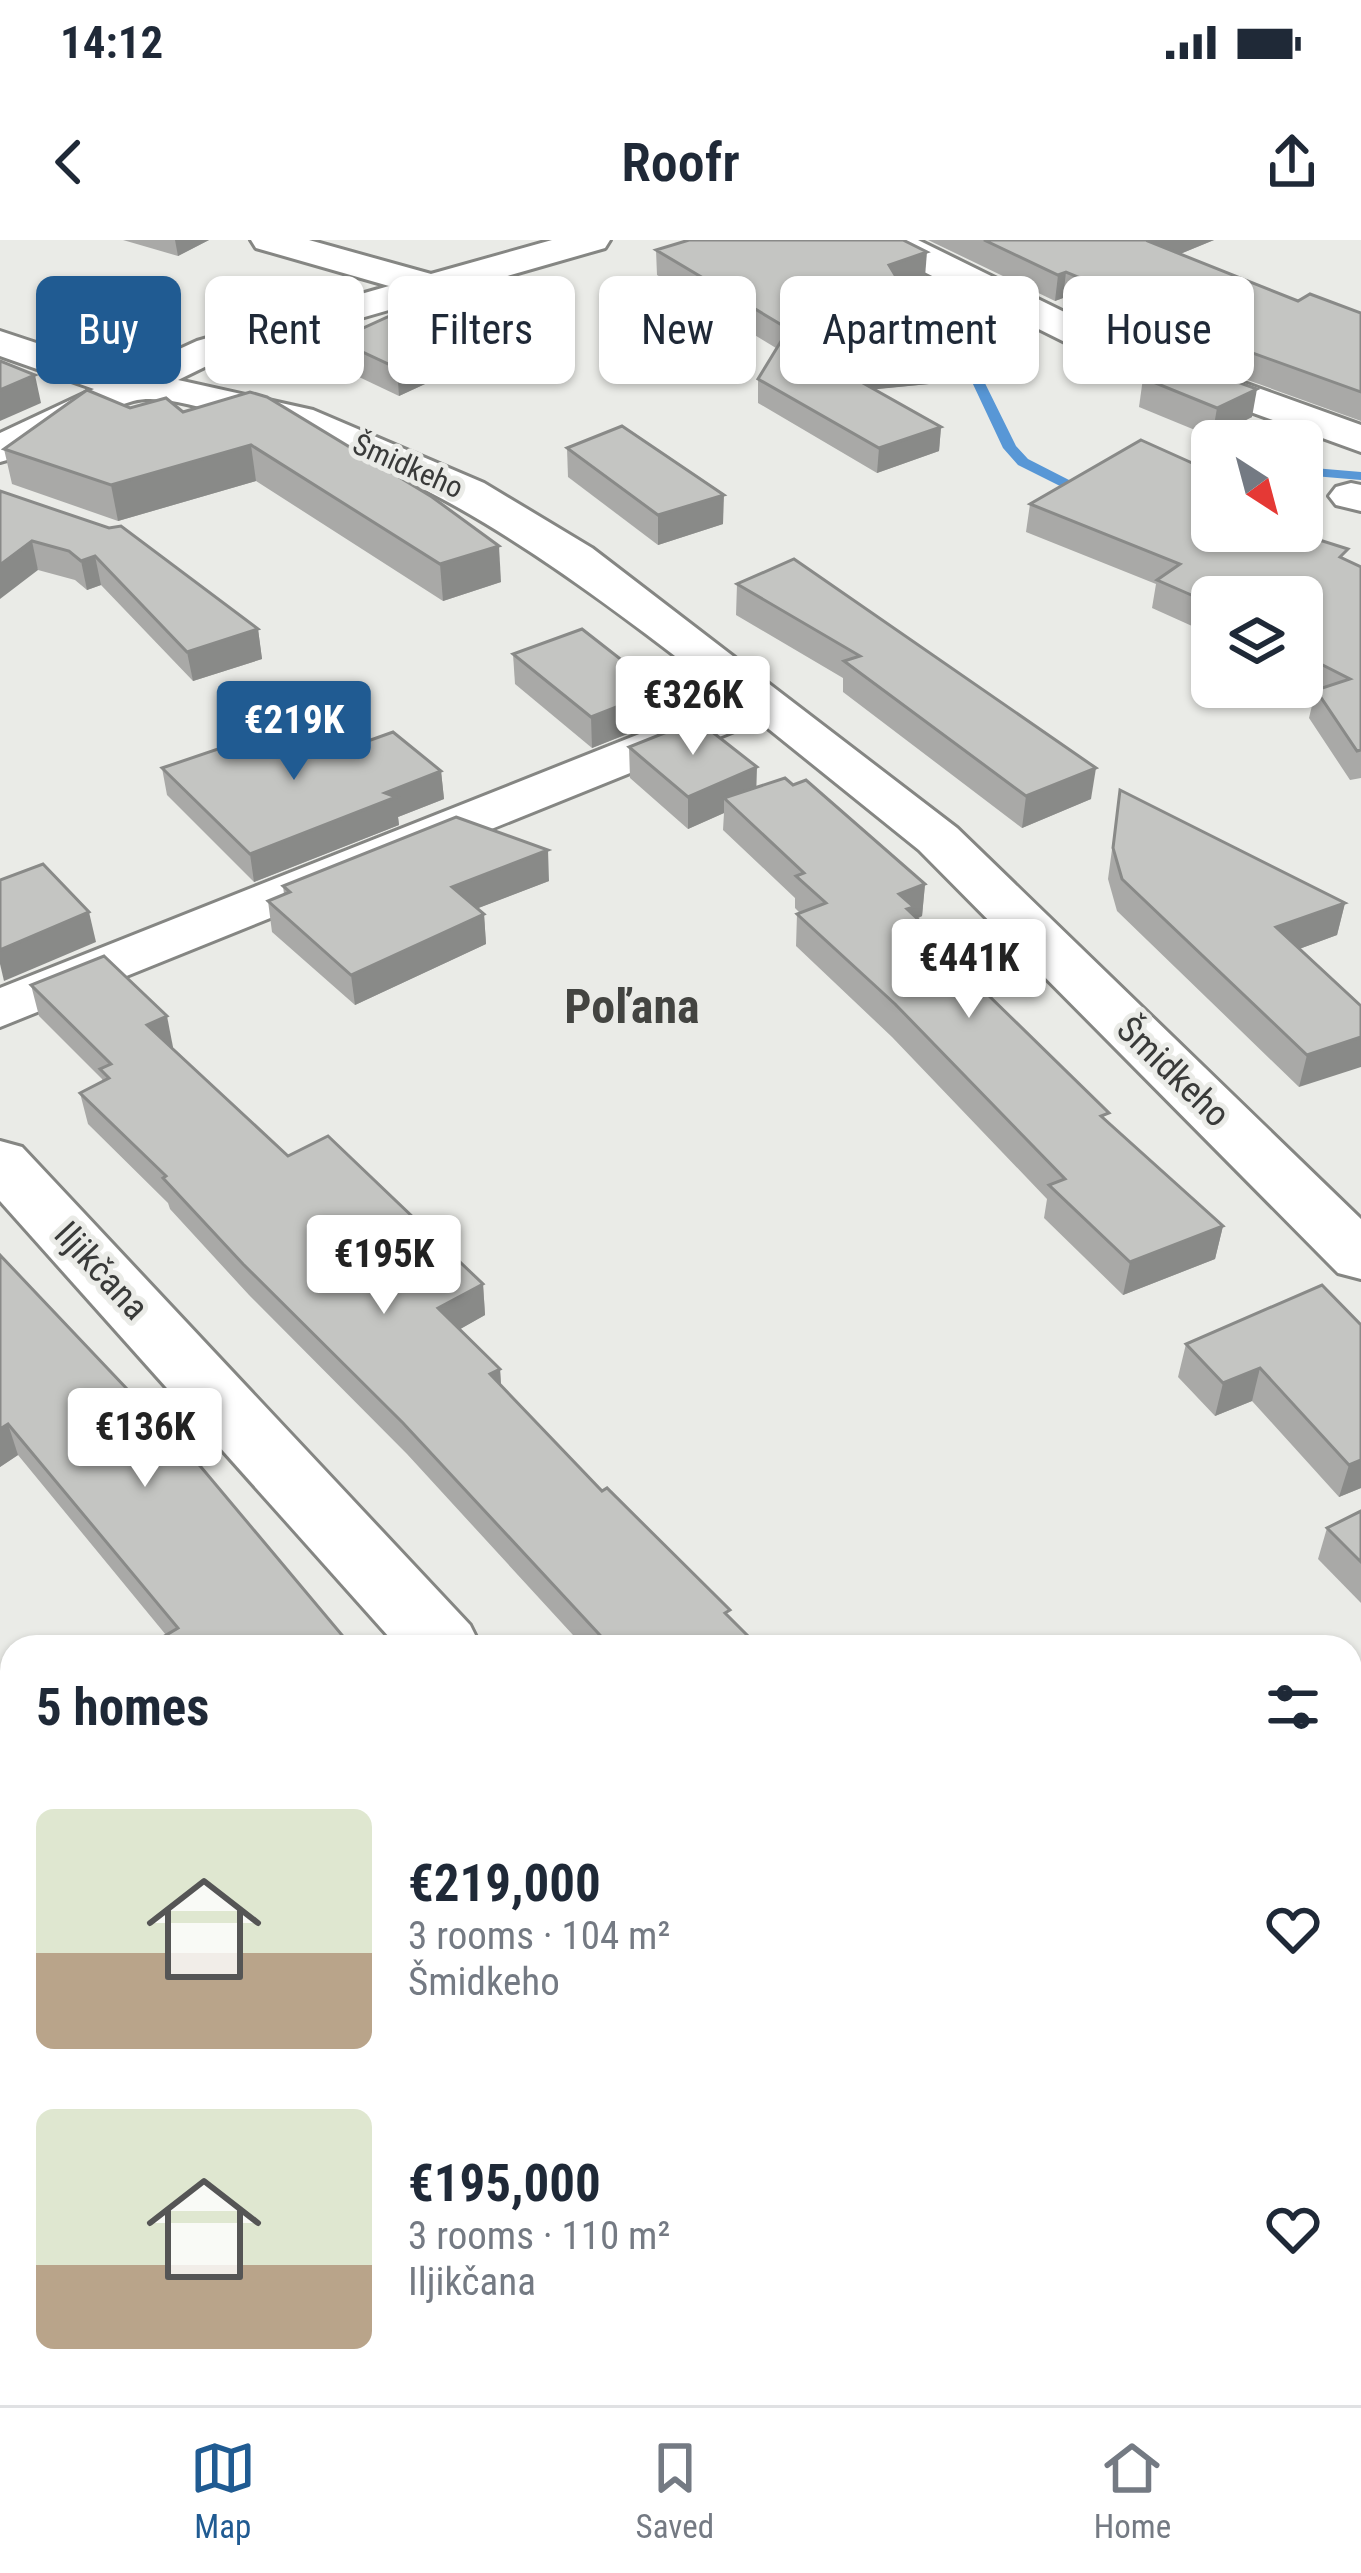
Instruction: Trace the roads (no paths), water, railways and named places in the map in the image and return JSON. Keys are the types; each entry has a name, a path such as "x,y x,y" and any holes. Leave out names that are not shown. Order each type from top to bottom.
{"street":[{"path":"269,240 395,276"},
{"path":"465,276 592,240"},
{"path":"889,240 1099,344 1361,439"},
{"path":"0,449 211,349 388,298"},
{"name":"Šmidkeho","path":"0,343 128,387 192,393 298,419 469,492 576,558 938,839 1361,1257"},
{"path":"0,1009 766,701"},
{"name":"Iljikčana","path":"0,1162 433,1635"}],"waterway":[{"path":"842,240 918,289 970,365 1010,448 1023,462 1067,484 1092,489"},
{"path":"1323,473 1361,476"}],"district":[{"name":"Poľana","path":"632,1006"}]}
